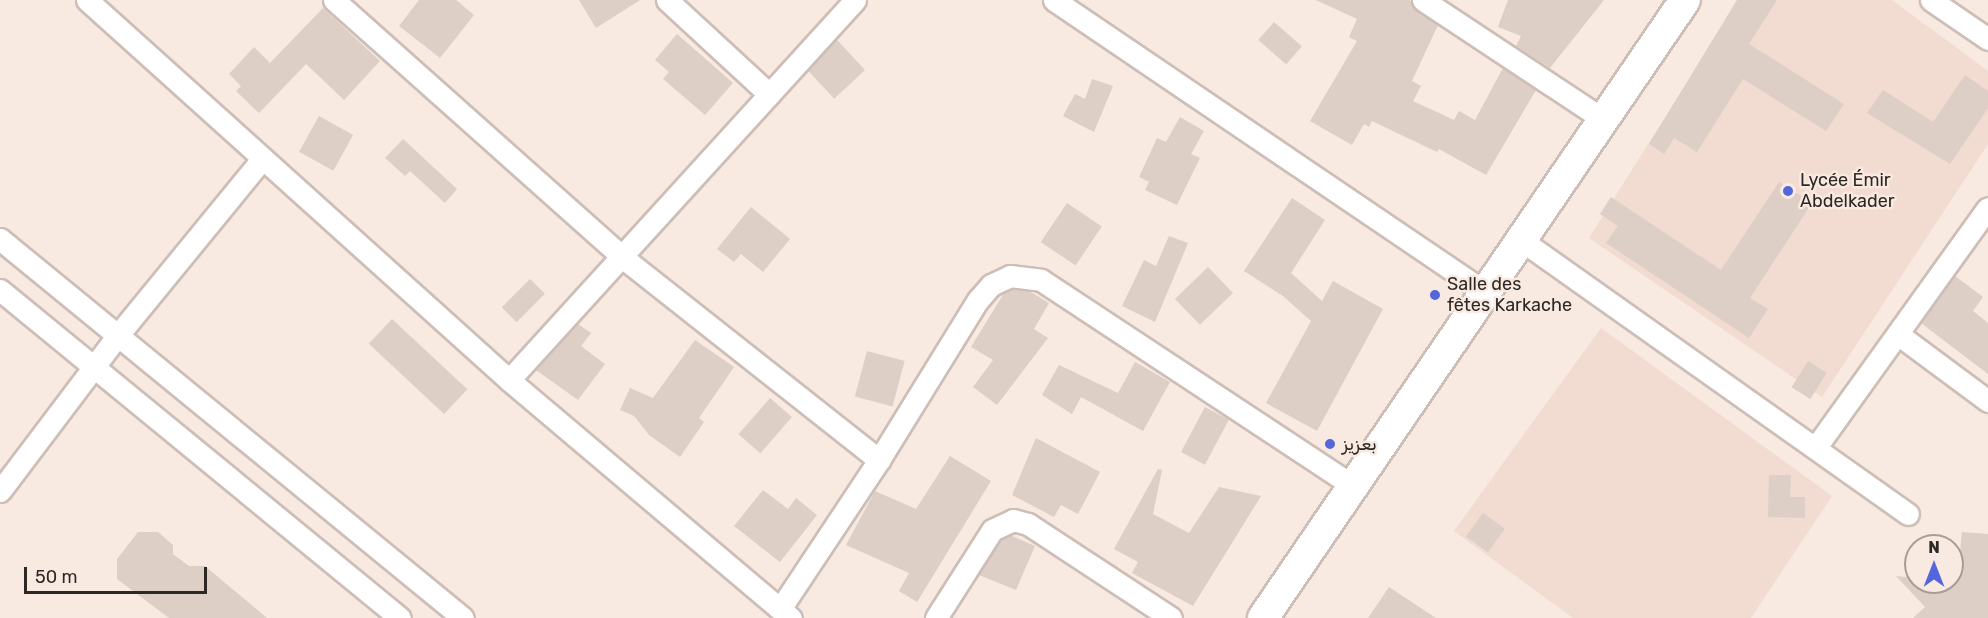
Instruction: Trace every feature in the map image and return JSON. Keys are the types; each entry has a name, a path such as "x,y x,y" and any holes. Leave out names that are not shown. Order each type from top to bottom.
{"main road":[{"path":"1263,618 1685,0"}],"street":[{"path":"87,0 261,160 509,380 785,614 984,292 1000,279 1021,275 1050,285 1354,486"},
{"path":"334,0 622,257 879,460"},
{"path":"667,0 769,94"},
{"path":"509,380 855,0"},
{"path":"1054,0 1485,292"},
{"path":"1423,0 1603,119"},
{"path":"1931,0 1988,39"},
{"path":"0,491 118,335 261,160"},
{"path":"1816,447 1988,208"},
{"path":"0,238 464,618"},
{"path":"1521,240 1908,514"},
{"path":"0,290 400,618"},
{"path":"1899,334 1988,401"},
{"path":"936,618 992,530 1013,519 1028,524 1171,618"}],"shaded area":[{"name":"Lycée Émir Abdelkader","path":"1739,0 1892,0 1988,71 1988,144 1822,397 1589,238"},
{"path":"1601,328 1832,496 1751,618 1573,618 1454,531"}],"building":[{"path":"419,0 456,0 474,15 440,58 399,26"},
{"path":"579,0 640,0 596,28"},
{"path":"1316,0 1410,0 1416,10 1438,25 1412,81 1421,86 1413,101 1454,120 1459,111 1475,120 1503,68 1536,90 1486,175 1439,149 1437,152 1372,121 1369,127 1364,124 1352,145 1310,121 1357,41 1349,37 1357,19"},
{"path":"1508,0 1604,0 1550,68 1516,46 1521,36 1498,27"},
{"path":"1737,0 1777,0 1749,44 1844,104 1826,131 1743,79 1697,152 1674,138 1664,154 1649,144"},
{"path":"323,8 380,61 344,100 306,64 259,113 236,91 241,86 229,74 254,47 270,63"},
{"path":"1274,22 1302,46 1286,64 1258,40"},
{"path":"677,34 733,83 705,115 663,79 669,72 655,60"},
{"path":"837,40 865,70 834,99 806,69"},
{"path":"1965,75 1988,91 1988,108 1950,164 1867,113 1883,90 1933,122"},
{"path":"1092,79 1113,86 1094,132 1063,116 1075,94 1085,99"},
{"path":"319,116 353,135 333,171 299,152"},
{"path":"1180,117 1204,131 1191,154 1200,158 1177,205 1145,190 1149,182 1139,177 1157,138 1166,142"},
{"path":"403,139 457,189 445,203 410,171 405,176 385,158"},
{"path":"1779,182 1812,203 1750,298 1768,309 1749,338 1606,243 1618,226 1600,214 1611,197 1721,270"},
{"path":"1292,198 1325,220 1291,273 1322,301 1333,281 1383,309 1317,431 1266,403 1311,321 1283,296 1244,271"},
{"path":"1067,203 1102,226 1076,265 1041,242"},
{"path":"751,207 790,239 763,272 741,254 734,262 717,249"},
{"path":"1169,236 1188,243 1155,322 1122,306 1144,260 1156,266"},
{"path":"1208,267 1233,293 1200,325 1175,299"},
{"path":"1955,276 1983,297 1973,311 1988,323 1988,374 1921,323"},
{"path":"530,279 545,294 517,322 502,307"},
{"path":"1012,289 1029,291 1049,303 1034,329 1048,338 997,405 973,387 993,360 971,347 1004,293"},
{"path":"392,319 467,389 444,414 369,344"},
{"path":"578,324 591,333 581,346 605,364 578,400 536,370"},
{"path":"695,340 734,367 699,418 704,422 680,457 649,435 634,416 620,410 630,388 653,398"},
{"path":"867,351 905,361 893,406 855,396"},
{"path":"1808,361 1827,373 1810,399 1792,387"},
{"path":"1135,362 1170,382 1143,431 1081,397 1072,414 1042,395 1059,365 1118,393"},
{"path":"770,398 792,417 760,453 739,434"},
{"path":"1205,407 1229,420 1205,465 1181,452"},
{"path":"1036,438 1100,472 1078,514 1061,505 1054,517 1012,495"},
{"path":"950,456 991,481 917,602 899,591 909,573 846,545 875,491 916,509"},
{"path":"1158,469 1162,470 1153,514 1189,533 1219,487 1261,496 1193,606 1132,573 1138,562 1114,549"},
{"path":"1769,475 1791,475 1790,497 1805,497 1805,518 1768,517"},
{"path":"763,490 788,509 796,498 817,515 780,562 734,526"},
{"path":"1483,513 1505,529 1488,552 1466,536"},
{"path":"138,532 158,532 173,545 173,554 189,566 205,566 267,618 169,618 117,579 117,559"},
{"path":"1962,532 1988,534 1988,618 1913,618 1925,607 1913,594 1964,594 1964,534"},
{"path":"1010,535 1035,546 1016,590 979,575 1001,540"},
{"path":"1896,576 1904,577 1904,585"},
{"path":"1389,587 1436,618 1368,618"}],"place":[{"name":"Lycée Émir Abdelkader","path":"1788,191"},
{"name":"Salle des fêtes Karkache","path":"1435,295"},
{"name":"بعزيز","path":"1330,444"}]}
